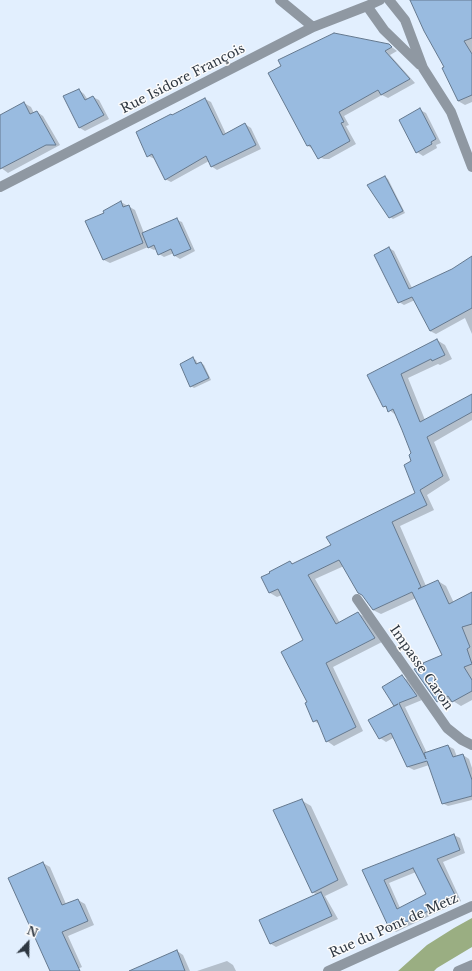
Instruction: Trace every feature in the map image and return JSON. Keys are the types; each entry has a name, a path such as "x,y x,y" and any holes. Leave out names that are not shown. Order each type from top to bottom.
{"street":[{"path":"280,0 313,26"},
{"name":"Rue Isidore François","path":"0,187 313,26 380,0"},
{"path":"389,0 405,20 423,68 451,112 472,167"},
{"path":"367,6 384,30 423,68"},
{"name":"Impasse Caron","path":"357,599 447,728 462,740 472,745"},
{"name":"Rue du Pont de Metz","path":"328,971 472,906"},
{"path":"458,971 472,965"}],"shaded area":[{"path":"472,918 472,947 434,971 398,971 427,945"}],"building":[{"path":"410,0 472,0 472,38 464,41 472,54 472,95 458,101 442,68 444,67 424,31"},
{"path":"334,33 389,44 392,47 385,51 410,79 381,95 378,90 339,112 344,122 341,123 350,141 318,159 310,145 307,146 268,73 281,66 278,60"},
{"path":"79,89 85,100 93,96 104,115 79,128 63,96"},
{"path":"205,98 223,135 245,123 256,145 211,167 206,156 165,180 152,154 147,157 136,132"},
{"path":"24,102 30,114 37,111 56,145 46,145 0,169 0,115"},
{"path":"420,108 436,139 431,142 432,144 416,153 399,120"},
{"path":"385,176 403,211 389,218 367,185"},
{"path":"121,201 123,207 129,205 143,243 103,260 85,221 104,213 103,211"},
{"path":"177,218 191,249 174,256 171,249 158,255 154,245 148,248 142,233"},
{"path":"389,247 409,289 452,269 472,256 472,308 430,331 412,297 398,303 374,255"},
{"path":"437,339 445,355 432,361 431,359 401,374 420,422 472,394 472,412 427,437 443,476 420,490 427,505 392,522 421,587 418,589 438,580 449,604 472,592 472,624 462,627 470,647 467,649 472,664 464,667 472,680 472,691 452,702 448,696 437,702 414,669 424,664 423,663 442,655 412,592 373,610 362,595 358,593 339,560 308,575 336,624 358,612 375,638 326,663 356,727 326,742 317,720 313,722 305,703 307,702 281,652 303,640 278,589 269,593 261,577 290,561 292,564 331,545 326,537 415,493 404,465 411,461 409,455 411,453 402,430 393,409 388,412 386,406 383,407 367,375"},
{"path":"193,357 196,364 201,362 209,378 190,387 180,364"},
{"path":"402,675 417,696 399,703 426,759 424,753 448,745 453,757 463,754 472,780 472,796 442,804 427,761 407,767 391,733 379,739 368,720 398,704 394,706 382,687"},
{"path":"302,799 338,880 312,893 273,810"},
{"path":"454,834 460,850 437,859 456,897 390,930 362,870","holes":["413,868 426,894 397,909 384,880"]},
{"path":"43,862 62,905 78,899 88,921 62,932 80,971 50,971 8,878"},
{"path":"321,892 332,916 270,944 259,920"},
{"path":"177,950 185,971 129,971"}]}
